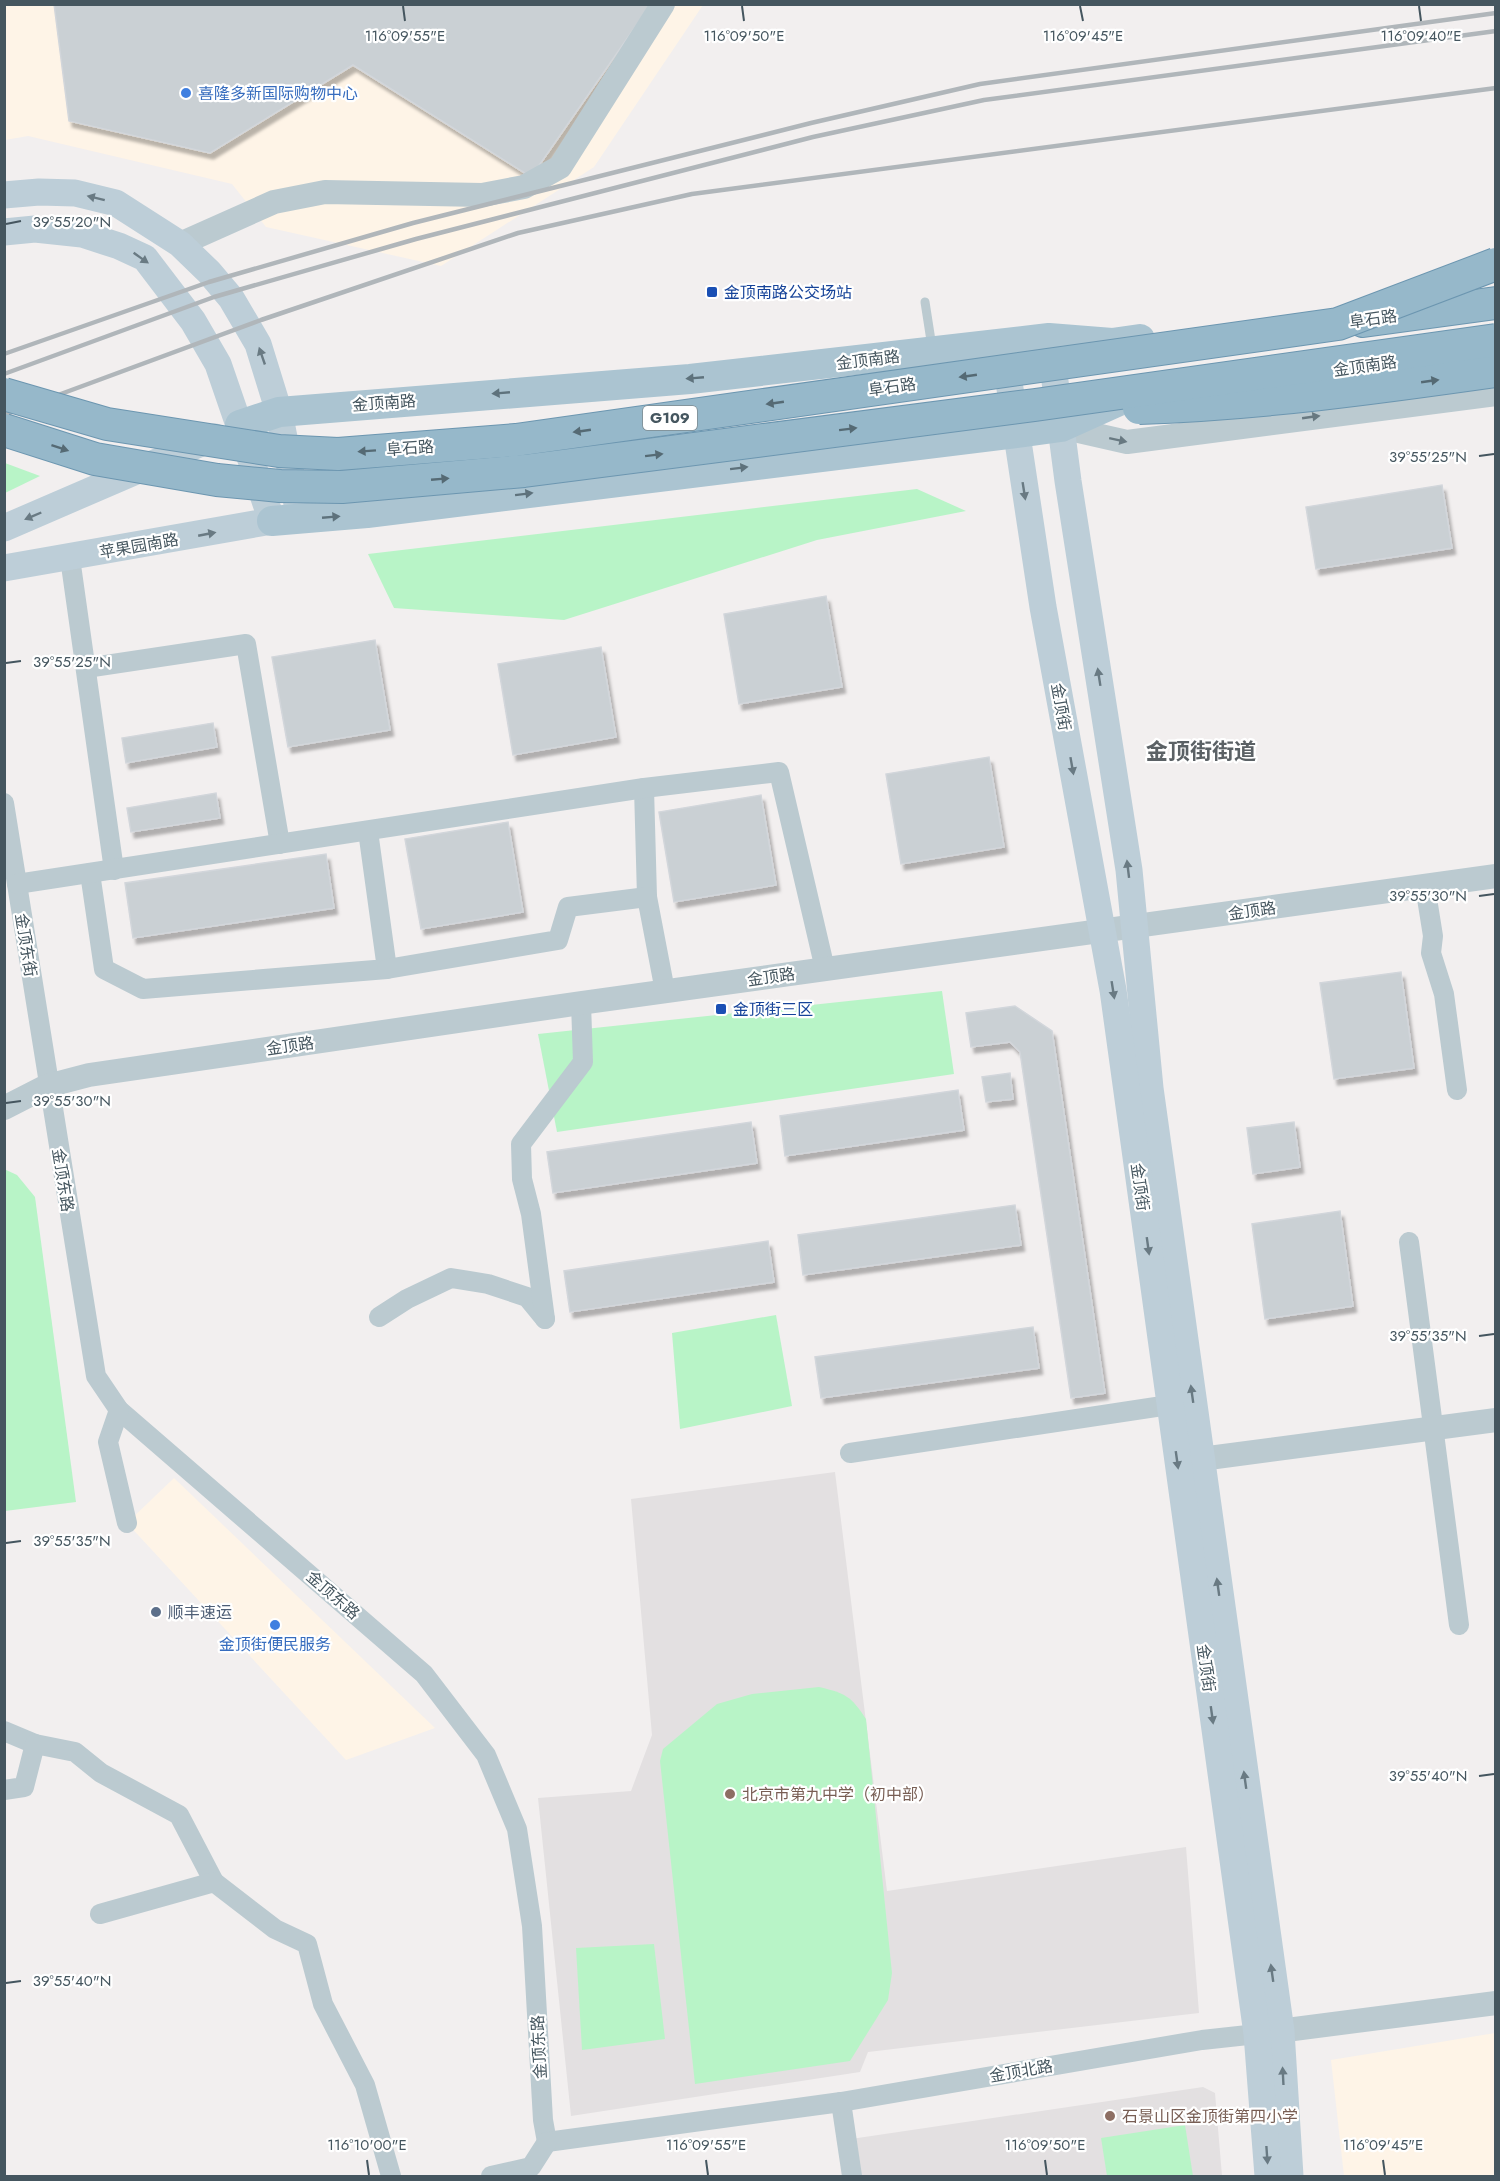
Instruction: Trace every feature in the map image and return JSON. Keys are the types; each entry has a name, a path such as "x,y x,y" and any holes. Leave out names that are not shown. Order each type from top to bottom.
{"highway":[{"path":"1338,324 1496,264"},
{"name":"阜石路","path":"4,394 107,424 279,452 338,454 516,440 1496,303"},
{"name":"阜石路","path":"4,430 106,461 217,480 280,486 342,487 524,471 1035,405 1496,340"},
{"path":"1035,405 1137,408 1227,405 1331,395 1496,371"}],"main road":[{"path":"4,195 39,192 75,193 116,203 180,244 209,272 231,298 258,344 279,412 286,520"},
{"path":"4,232 35,229 82,234 119,246 145,258 193,321 218,364 240,425 286,520"},
{"name":"金顶南路","path":"240,425 279,412 690,379 1049,338 1112,343 1496,291"},
{"name":"金顶街","path":"1049,338 1129,870 1150,1088 1200,1459 1269,2032"},
{"name":"金顶街","path":"1004,343 1042,607 1113,990 1169,1405 1269,2032"},
{"name":"金顶南路","path":"286,520 379,512 1061,427 1121,400 1496,347"},
{"path":"4,528 240,425"},
{"name":"苹果园南路","path":"4,568 286,520"},
{"path":"1268,2176 1269,2032"},
{"path":"1269,2032 1290,2176"}],"street":[{"path":"180,244 274,202 325,192 482,195 524,187 560,167 663,4"},
{"path":"924,354 927,445"},
{"path":"1364,410 1408,360"},
{"name":"金顶南路","path":"1061,427 1127,442 1496,393"},
{"path":"70,558 114,870"},
{"path":"86,668 246,644 280,844"},
{"path":"17,884 644,788 779,772 825,969"},
{"path":"644,788 647,897 665,991"},
{"name":"金顶东街","path":"4,803 48,1086"},
{"path":"368,831 387,969"},
{"path":"90,873 104,969 143,989 387,969 558,940 568,907 647,897"},
{"name":"金顶路","path":"4,1108 48,1086 89,1075 665,991 1101,933 1496,876"},
{"path":"1425,886 1433,936 1431,953 1444,994 1457,1090"},
{"path":"379,1317 407,1299 451,1278 488,1284 527,1297 545,1319 531,1214 522,1179 521,1144 583,1062 581,1003"},
{"name":"金顶东路","path":"48,1086 96,1376 119,1410 424,1674 486,1755 517,1829 532,1926 543,2120 547,2142"},
{"path":"1409,1242 1435,1426 1459,1625"},
{"path":"850,1453 1169,1405"},
{"path":"119,1410 108,1442 127,1523"},
{"path":"1200,1459 1435,1426 1496,1420"},
{"path":"4,1731 35,1744 75,1752 101,1773 179,1815 214,1881 275,1929 307,1944 323,2004 365,2085 391,2176"},
{"path":"4,1790 24,1787 35,1744"},
{"path":"100,1914 214,1881"},
{"name":"金顶北路","path":"547,2142 841,2102 1202,2040 1496,2003"},
{"path":"841,2102 852,2176"},
{"path":"491,2176 531,2167 547,2142"}],"lane":[{"path":"924,354 925,302"}],"shaded area":[{"path":"5,5 703,5 594,167 441,266 266,227 232,184 28,136 5,140"},
{"name":"北京市第九中学（初中部）","path":"835,1472 887,1891 1186,1847 1199,2013 868,2052 860,2072 571,2116 538,1798 631,1791 652,1735 631,1499"},
{"name":"金顶街便民服务","path":"174,1478 435,1728 346,1760 127,1523"},
{"path":"1495,2033 1495,2176 1344,2176 1331,2060"},
{"name":"石景山区金顶街第四小学","path":"1203,2087 1215,2093 1222,2176 857,2176 851,2139"}],"green space":[{"path":"5,463 40,476 5,493"},
{"path":"917,489 966,511 817,540 564,620 394,608 368,554"},
{"path":"942,991 954,1074 557,1132 538,1034"},
{"path":"4,1169 17,1175 35,1197 76,1502 5,1511"},
{"path":"776,1315 792,1406 680,1429 672,1333"},
{"path":"819,1687 847,1697 866,1719 892,1973 888,2000 850,2061 695,2084 660,1761 663,1749 717,1704 752,1694"},
{"path":"654,1944 665,2039 582,2050 576,1948"},
{"path":"1185,2125 1193,2176 1107,2176 1101,2138"}],"building":[{"name":"喜隆多新国际购物中心","path":"54,4 649,4 649,7 531,177 353,65 210,153 69,121"},
{"path":"1442,485 1452,548 1316,569 1306,507"},
{"path":"826,596 842,687 739,704 724,614"},
{"path":"375,640 390,730 288,747 272,657"},
{"path":"601,647 616,737 513,755 498,664"},
{"path":"213,723 217,747 126,763 122,738"},
{"path":"989,757 1004,847 901,864 886,774"},
{"path":"216,793 220,818 131,832 127,808"},
{"path":"761,795 776,885 674,902 659,812"},
{"path":"508,822 523,912 421,929 405,839"},
{"path":"326,854 334,908 133,938 125,883"},
{"path":"1401,972 1414,1068 1334,1079 1320,983"},
{"path":"1015,1006 1052,1031 1105,1393 1071,1398 1020,1052 1010,1042 971,1047 966,1013"},
{"path":"1010,1073 1013,1099 986,1102 982,1077"},
{"path":"958,1090 964,1130 785,1156 780,1116"},
{"path":"751,1122 757,1163 553,1193 547,1152"},
{"path":"1294,1122 1300,1167 1253,1174 1247,1128"},
{"path":"1015,1205 1021,1245 803,1275 798,1235"},
{"path":"1340,1211 1353,1306 1265,1319 1252,1224"},
{"path":"768,1241 774,1282 570,1312 564,1271"},
{"path":"1033,1327 1039,1368 821,1398 815,1357"}],"railway":[{"path":"4,354 209,282 413,223 811,123 980,84 1496,13"},
{"path":"4,374 214,297 416,239 813,137 984,100 1496,31"},
{"path":"4,415 261,320 518,233 692,194 1496,88"}],"place":[{"name":"喜隆多新国际购物中心","path":"186,93"},
{"name":"金顶南路公交场站","path":"712,292"},
{"name":"金顶街三区","path":"721,1009"},
{"name":"顺丰速运","path":"156,1612"},
{"name":"金顶街便民服务","path":"275,1625"},
{"name":"北京市第九中学（初中部）","path":"730,1794"},
{"name":"石景山区金顶街第四小学","path":"1110,2116"}],"district":[{"name":"金顶街街道","path":"1201,751"}]}
